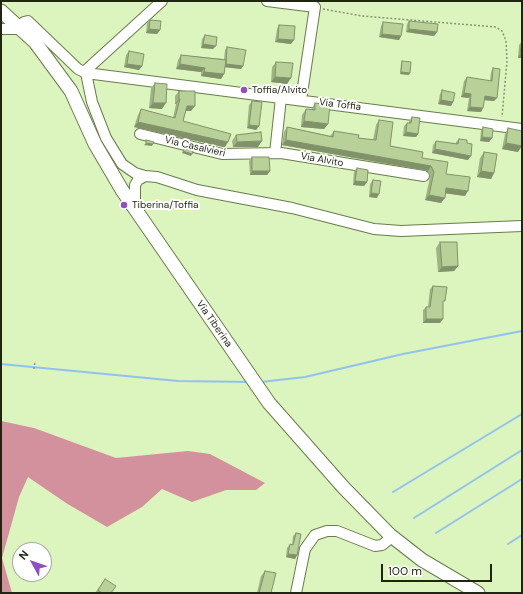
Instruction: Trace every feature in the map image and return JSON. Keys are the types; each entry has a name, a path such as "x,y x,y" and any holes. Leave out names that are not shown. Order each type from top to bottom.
{"main road":[{"name":"Via Tiberina","path":"1,11 35,42 71,91 95,144 122,190 246,369 258,389 344,488 392,537 422,560 478,593"}],"street":[{"path":"85,73 162,1"},
{"path":"267,1 315,7 301,100"},
{"path":"1,29 12,30 19,27 24,22 30,22 85,73 92,102 106,138 122,164 131,171 145,176 157,177 197,190 292,208 374,229 401,231 510,225 522,226"},
{"name":"Via Toffia","path":"85,73 522,129"},
{"path":"275,153 281,98"},
{"name":"Via Casalvieri","path":"140,134 222,154 275,153"},
{"name":"Via Alvito","path":"275,153 424,176"},
{"path":"135,209 135,185 138,180 145,176"},
{"path":"122,190 135,185"},
{"path":"296,593 305,549 315,535 327,531 337,531 375,546 382,545 392,537"}],"path":[{"path":"315,7 362,16 496,27 504,35 507,61 501,126"},
{"path":"34,369 35,361"}],"shaded area":[{"path":"1,421 34,428 116,458 188,451 210,454 265,483 256,490 226,490 192,502 162,489 142,507 107,527 66,503 28,477 19,497 2,558 12,593 1,593"}],"building":[{"path":"150,20 161,21 160,30 149,29"},
{"path":"409,21 438,24 437,32 409,29"},
{"path":"383,22 403,24 401,36 382,34"},
{"path":"279,25 295,26 294,40 278,39"},
{"path":"205,35 217,37 216,46 203,44"},
{"path":"522,41 522,54 520,54"},
{"path":"227,47 246,50 243,66 226,64"},
{"path":"129,51 144,54 142,66 127,64"},
{"path":"181,55 226,60 224,74 204,72 205,68 180,64"},
{"path":"402,61 411,62 410,73 401,72"},
{"path":"276,62 293,63 291,78 275,77"},
{"path":"493,68 500,69 497,98 485,96 483,108 470,107 471,94 464,93 467,77 492,81"},
{"path":"155,83 167,84 166,103 153,103"},
{"path":"442,90 455,93 453,102 441,100"},
{"path":"179,91 195,91 195,106 187,106 183,121 231,134 228,142 138,122 141,109 175,118 180,99"},
{"path":"252,101 262,102 259,126 249,125"},
{"path":"315,103 330,105 328,124 304,121 306,109 315,110"},
{"path":"412,117 420,118 418,134 406,132 407,123 411,123"},
{"path":"379,120 393,122 390,146 423,152 422,158 448,162 446,174 470,177 468,191 446,188 445,198 429,195 434,172 431,166 286,140 287,127 333,137 334,131 359,135 358,138 376,140"},
{"path":"483,127 493,129 492,138 482,137"},
{"path":"508,128 522,131 522,146 506,143"},
{"path":"261,132 262,141 237,142 236,135"},
{"path":"459,139 467,140 467,143 472,144 471,156 435,149 436,141 458,144"},
{"path":"146,140 154,142 153,144 146,143"},
{"path":"184,149 193,151 192,154 183,151"},
{"path":"484,152 497,154 494,173 481,171"},
{"path":"252,157 269,157 270,171 252,171"},
{"path":"357,168 368,170 367,182 355,181"},
{"path":"373,180 381,181 379,194 371,193"},
{"path":"440,242 457,242 458,266 442,267"},
{"path":"433,286 447,287 445,301 443,301 443,319 426,319 426,307 430,307"},
{"path":"296,533 301,534 297,555 288,554 290,544 293,545"},
{"path":"265,571 276,573 271,593 259,593"},
{"path":"105,579 116,586 111,593 102,593 98,590"}],"waterway":[{"path":"261,382 305,377 403,354 522,331"},
{"path":"1,364 178,381 249,382"},
{"path":"393,492 522,414"},
{"path":"414,518 522,450"},
{"path":"436,533 522,479"},
{"path":"508,544 522,535"}],"place":[{"name":"Toffia/Alvito","path":"244,90"},
{"name":"Tiberina/Toffia","path":"124,205"}]}
